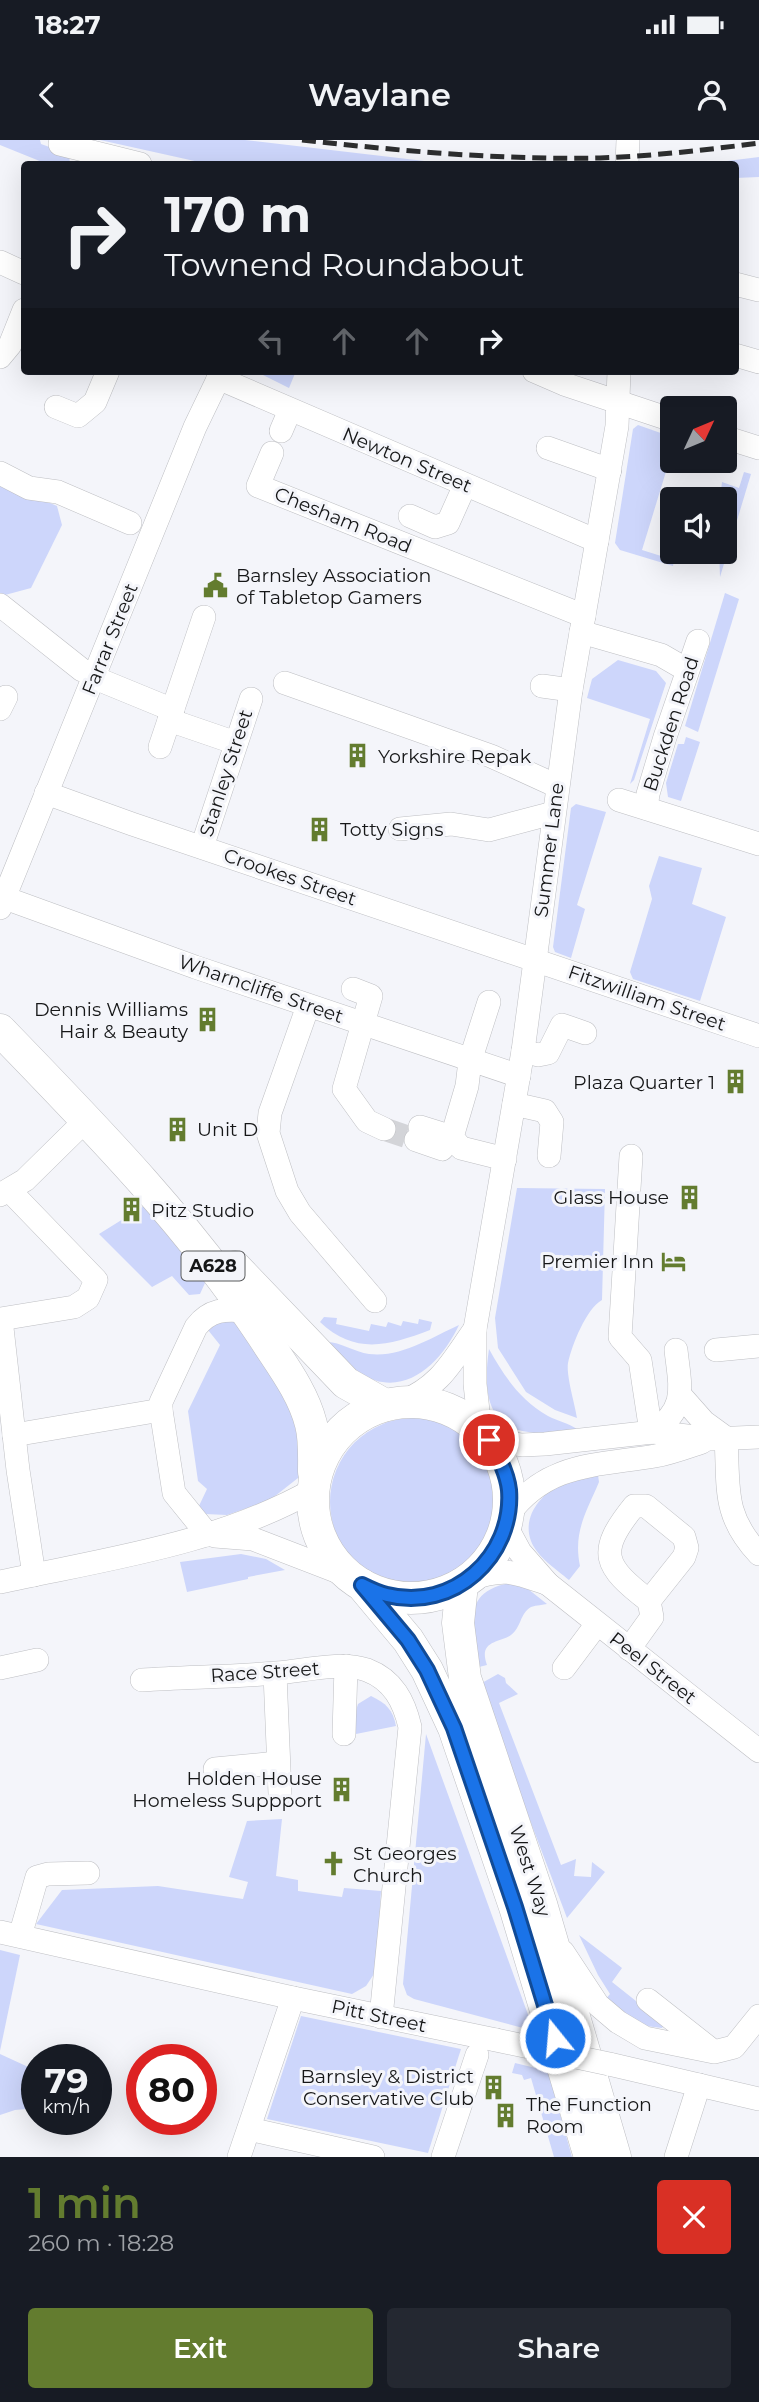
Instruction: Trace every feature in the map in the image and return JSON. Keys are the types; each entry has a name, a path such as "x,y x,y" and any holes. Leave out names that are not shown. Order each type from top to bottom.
{"highway":[{"name":"A628","path":"0,1030 124,1158 246,1311 292,1381 312,1425 314,1485"},
{"name":"A628","path":"124,1158 157,1185 346,1383 394,1403"},
{"path":"394,1403 426,1403 449,1409 469,1420 487,1438 501,1461 509,1488 507,1521 501,1540 488,1562 466,1582 438,1595 412,1598 386,1595 355,1581 331,1557 319,1534 313,1508 314,1485 321,1460 331,1442 346,1426 364,1413 394,1403"},
{"name":"West Way","path":"355,1581 414,1650 427,1670 454,1728 515,1907 590,2157"},
{"name":"West Way","path":"466,1582 458,1623 465,1678 541,1904 615,2157"}],"street":[{"path":"627,161 628,140"},
{"path":"60,144 128,161"},
{"path":"0,262 21,272"},
{"path":"739,285 759,290"},
{"path":"0,357 10,345 21,318"},
{"path":"739,356 759,362"},
{"path":"56,407 78,416 95,402 106,375"},
{"name":"Farrar Street","path":"2,903 195,427 220,375"},
{"name":"Newton Street","path":"222,375 290,410 597,541"},
{"name":"Summer Lane","path":"487,1438 478,1411 475,1384 475,1329 523,1051 571,690 617,426 619,375"},
{"path":"566,378 617,402 660,416"},
{"path":"281,431 290,410"},
{"path":"737,441 759,448"},
{"path":"548,448 610,470"},
{"name":"Chesham Road","path":"272,453 258,486 661,655 687,670"},
{"path":"0,473 29,488 58,492 130,523"},
{"path":"410,516 435,527 448,523 465,485"},
{"path":"13,607 82,670 171,715 236,743"},
{"path":"160,747 204,617"},
{"name":"Buckden Road","path":"646,808 648,794 698,640"},
{"path":"285,683 491,756 558,786"},
{"path":"542,686 571,690"},
{"name":"Stanley Street","path":"202,846 251,699"},
{"name":"Crookes Street","path":"46,793 535,960"},
{"path":"620,800 759,844"},
{"path":"400,829 451,824 489,830 553,813"},
{"name":"Wharncliffe Street","path":"2,903 519,1076"},
{"name":"Fitzwilliam Street","path":"535,960 729,1034 759,1036"},
{"path":"353,989 371,996 345,1090 352,1099 386,1123"},
{"path":"452,1137 467,1086 470,1061 489,1002"},
{"path":"308,1006 270,1113 268,1133 286,1191 300,1213 375,1301"},
{"path":"523,1051 538,1055 548,1053 562,1025 585,1033"},
{"path":"514,1104 545,1111 552,1122 549,1156"},
{"path":"34,1574 9,1471 14,1435 1,1319 74,1307 88,1298 96,1280 5,1193 35,1171 87,1119"},
{"path":"418,1134 452,1137 461,1148 505,1159"},
{"path":"631,1156 620,1337 640,1360 652,1432"},
{"path":"246,1311 221,1310 203,1318 161,1402 174,1493 208,1535 253,1539 355,1581"},
{"name":"Summer Lane","path":"394,1403 421,1394 438,1381 475,1329"},
{"path":"716,1350 759,1346"},
{"path":"652,1432 673,1413 681,1396 676,1350"},
{"path":"681,1396 719,1439 731,1511 739,1531 759,1554"},
{"path":"14,1435 161,1410"},
{"path":"487,1438 522,1445 652,1432 719,1439 759,1437"},
{"path":"507,1521 522,1497 555,1475 604,1463 658,1455 719,1439"},
{"path":"0,1582 208,1535 289,1503 314,1485"},
{"path":"629,1649 652,1616 649,1601 620,1579 611,1562 615,1529 634,1506 646,1506 684,1537 687,1548 684,1557 649,1601"},
{"name":"Peel Street","path":"507,1521 520,1552 548,1584 629,1649 757,1744"},
{"name":"Peel Street","path":"466,1582 493,1571 514,1573 548,1584"},
{"path":"564,1668 597,1624"},
{"path":"0,1668 37,1660"},
{"name":"Race Street","path":"344,1734 346,1666"},
{"name":"Race Street","path":"142,1680 275,1674 346,1666 372,1672 393,1687 404,1703 410,1727 382,2017"},
{"path":"275,1674 280,1794"},
{"path":"215,1769 277,1763"},
{"path":"10,1934 37,1877 48,1874 89,1873"},
{"path":"541,1904 567,1959 598,2005 618,2022 645,2038 713,2052 734,2047 759,2016"},
{"name":"Pitt Street","path":"10,1934 293,1998 609,2063 759,2099"},
{"path":"239,2157 293,1998"},
{"path":"648,2000 713,2052"},
{"path":"443,2157 477,2055"},
{"path":"676,2157 699,2085"},
{"path":"249,2129 373,2157"}],"shaded area":[{"path":"0,140 40,140 41,144 69,154 70,161 40,161 0,145"},
{"path":"100,140 245,140 424,161 194,161"},
{"path":"759,157 759,177 739,178 739,161 727,161"},
{"path":"263,375 294,375 289,388"},
{"path":"638,425 660,433 660,473 666,473 642,550 660,556 660,562 620,550 615,543 633,429"},
{"path":"744,472 751,474 737,521 737,487 739,488"},
{"path":"0,482 57,506 62,525 31,588 5,595 0,593"},
{"path":"722,482 736,487 721,487"},
{"path":"725,593 739,599 698,732 685,726"},
{"path":"618,660 656,671 666,683 634,780 630,784 650,719 587,698 592,679"},
{"path":"686,737 700,742 681,801 668,797 666,783 678,744 684,744"},
{"path":"576,804 606,812 577,905 585,909 571,958 555,952 553,947 571,808"},
{"path":"659,856 702,868 692,904 726,917 700,1001 633,979 630,972 652,899 649,886"},
{"path":"517,1188 605,1189 602,1300 585,1319 568,1363 577,1418 555,1410 526,1392 498,1348 495,1318"},
{"path":"144,1206 201,1267 205,1283 200,1294 189,1295 172,1276 152,1287 99,1234"},
{"path":"232,1315 252,1349 296,1400 308,1441 298,1478 270,1500 227,1515 205,1514 198,1508 207,1489 198,1481 188,1411 220,1345 204,1325"},
{"path":"324,1317 337,1318 336,1324 369,1331 371,1324 386,1327 388,1322 401,1326 403,1321 418,1324 419,1319 432,1322 430,1330 400,1340 372,1344 346,1339 333,1332 320,1322"},
{"path":"459,1325 431,1364 419,1374 391,1383 375,1381 359,1373 328,1342 369,1354 393,1353 416,1346"},
{"path":"489,1349 507,1378 529,1403 548,1416 578,1430 533,1433 503,1422 488,1395"},
{"path":"414,1418 446,1425 461,1432 473,1443 484,1455 491,1470 498,1502 491,1534 484,1549 473,1561 461,1572 446,1579 414,1586 382,1579 367,1572 355,1561 344,1549 337,1534 330,1502 337,1470 344,1455 355,1443 367,1432 382,1425"},
{"path":"598,1475 599,1482 585,1513 578,1543 580,1566 569,1580 534,1547 529,1532 531,1515 546,1494 561,1484"},
{"path":"241,1554 266,1559 285,1570 187,1592 180,1562"},
{"path":"510,1583 528,1589 547,1604 533,1606 527,1610 511,1635 487,1647 487,1665 475,1668 472,1626 476,1603 483,1594"},
{"path":"498,1674 505,1678 506,1683 518,1694 499,1703 561,1865 576,1859 574,1876 591,1877 592,1862 605,1872 567,1918 484,1699 480,1684"},
{"path":"371,1696 388,1708 396,1726 356,1734 353,1720 358,1704"},
{"path":"426,1734 534,2031 414,1999 407,1995 403,1984"},
{"path":"282,1819 276,1876 298,1880 298,1891 342,1897 344,1888 381,1891 376,1971 366,1986 352,1994 36,1924 62,1890 158,1886 243,1899 248,1882 229,1877 247,1821"},
{"path":"579,1935 622,1968 612,1982 665,2024 662,2028 646,2026 604,2001 610,1994"},
{"path":"0,1950 20,1955 0,2051"},
{"path":"301,2016 461,2049 428,2153 267,2119"},
{"path":"0,2054 21,2064 21,2109 0,2115"},
{"path":"515,2063 548,2071 572,2157 554,2157 531,2078 524,2080 522,2075 512,2073"}],"tunnel":[{"path":"384,1129 416,1140"}],"railway":[{"path":"302,140 525,158 640,156 759,143"}],"place":[{"name":"Barnsley Association of Tabletop Gamers","path":"216,586"},
{"name":"Yorkshire Repak","path":"358,756"},
{"name":"Totty Signs","path":"320,829"},
{"name":"Dennis Williams Hair & Beauty","path":"208,1020"},
{"name":"Plaza Quarter 1","path":"735,1082"},
{"name":"Unit D","path":"177,1129"},
{"name":"Glass House","path":"689,1197"},
{"name":"Pitz Studio","path":"131,1210"},
{"name":"Premier Inn","path":"674,1261"},
{"name":"Holden House Homeless Suppport","path":"342,1789"},
{"name":"St Georges Church","path":"333,1864"},
{"name":"Barnsley & District Conservative Club","path":"494,2087"},
{"name":"The Function Room","path":"506,2115"}],"route":[{"path":"489,1440 501,1461 509,1488 506,1526 488,1562 470,1579 438,1595 412,1598 386,1595 362,1585 408,1640 427,1670 454,1728 515,1907 555,2038"}]}
